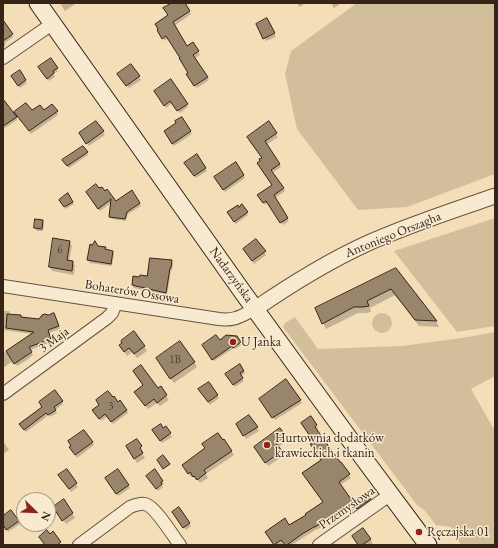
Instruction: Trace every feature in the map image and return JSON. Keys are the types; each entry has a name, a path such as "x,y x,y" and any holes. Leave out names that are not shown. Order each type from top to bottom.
{"main road":[{"name":"Nadarzyńska","path":"38,3 255,309 428,545"}],"street":[{"path":"3,58 52,24"},
{"name":"Antoniego Orszagha","path":"255,309 317,270 365,244 495,196"},
{"name":"Bohaterów Ossowa","path":"3,286 227,320 240,317 255,309"},
{"name":"3 Maja","path":"3,394 107,318 112,313 116,303"},
{"name":"Przemysłowa","path":"319,545 391,494"},
{"path":"79,545 130,507 144,503 150,506 157,513 180,545"}],"shaded area":[{"path":"357,3 495,3 495,174 407,207 358,210 297,129 285,74 291,51"},
{"path":"495,218 495,326 457,332 394,251"},
{"path":"382,313 389,316 392,323 389,330 382,333 375,330 372,323 375,316"},
{"path":"295,317 318,349 402,346 495,332 495,376 471,389 495,431 495,545 461,545 451,527 436,525 425,511 417,505 283,327 285,323"}],"building":[{"path":"172,3 185,3 190,11 173,22 187,46 193,42 199,51 193,55 208,77 194,86 186,74 188,73 180,58 166,36 162,39 155,24 168,15 163,8"},
{"path":"267,18 275,33 263,39 256,24"},
{"path":"3,20 13,34 3,41"},
{"path":"51,58 58,68 53,71 54,73 47,79 38,67"},
{"path":"131,64 140,76 126,86 117,74"},
{"path":"20,70 26,80 18,86 11,76"},
{"path":"171,79 188,104 177,111 170,101 164,106 154,91"},
{"path":"3,99 17,117 3,126"},
{"path":"26,103 32,110 40,105 44,110 52,104 58,111 29,131 14,112"},
{"path":"182,117 191,131 172,144 164,131"},
{"path":"96,121 104,131 86,144 79,133"},
{"path":"269,121 277,133 265,141 280,164 271,170 284,188 274,195 288,218 280,223 266,201 263,203 257,195 272,185 257,163 260,161 259,159 262,158 247,137"},
{"path":"83,146 88,152 67,166 62,160"},
{"path":"197,154 206,168 194,176 184,163"},
{"path":"236,162 244,175 223,190 214,177"},
{"path":"96,184 99,188 102,187 105,191 107,189 116,201 132,190 140,203 127,212 125,219 109,217 111,199 98,209 86,192"},
{"path":"68,193 73,202 64,207 59,200"},
{"path":"242,204 248,212 234,222 227,212 238,205 239,207"},
{"path":"35,219 43,220 42,229 34,228"},
{"path":"53,238 70,241 67,260 73,261 72,271 49,267"},
{"path":"256,239 266,251 252,261 243,249"},
{"path":"95,241 98,246 106,247 105,249 113,251 111,264 87,260 90,244 92,245"},
{"path":"150,258 172,260 166,293 132,285 133,276 147,276"},
{"path":"396,268 437,321 415,320 391,289 367,301 369,306 354,307 322,324 315,308"},
{"path":"54,313 59,326 48,330 51,339 29,347 32,352 14,364 6,351 34,332 6,328 7,314 39,319 42,315"},
{"path":"134,331 145,346 134,354 129,348 124,352 119,345 122,343 121,341"},
{"path":"216,335 220,340 226,335 237,336 241,342 233,348 232,346 212,360 202,345"},
{"path":"180,341 195,362 170,379 156,358"},
{"path":"240,364 244,371 240,373 243,378 233,385 225,374"},
{"path":"141,365 158,388 161,386 167,395 157,403 154,399 145,406 134,392 143,385 133,371"},
{"path":"286,379 301,400 272,418 259,399"},
{"path":"209,382 218,395 208,402 198,389"},
{"path":"55,390 63,401 54,407 56,410 48,415 46,413 24,430 19,424 42,407 39,402"},
{"path":"108,391 118,402 120,400 127,410 111,422 105,414 99,419 92,410 99,405 96,400"},
{"path":"249,415 258,427 243,436 236,424"},
{"path":"311,416 317,425 315,427 350,474 339,482 353,502 367,493 371,499 357,509 354,505 343,513 342,511 339,513 338,512 287,545 285,545 281,540 274,545 265,532 285,518 289,525 306,515 305,514 323,502 302,473 321,460 310,444 314,442 301,423"},
{"path":"161,424 163,428 166,426 171,433 160,441 152,430"},
{"name":"Hurtownia dodatków krawieckich i tkanin","path":"280,428 286,436 276,443 282,451 265,463 254,447"},
{"path":"84,430 93,442 75,455 69,447 71,446 68,441"},
{"path":"218,433 232,451 204,470 206,473 197,480 190,472 188,474 182,465 205,448 202,444"},
{"path":"137,439 142,446 140,448 143,453 134,459 126,446"},
{"path":"163,455 170,464 163,469 157,460"},
{"path":"67,469 77,483 69,489 58,475"},
{"path":"118,469 129,485 116,494 105,478"},
{"path":"155,469 163,481 161,482 162,484 156,489 146,476"},
{"path":"64,499 73,513 62,521 56,512 56,505"},
{"path":"179,507 190,523 183,528 172,512"},
{"path":"11,510 16,517 16,523 6,530 3,525 3,516"},
{"path":"363,528 371,539 362,545 358,545 352,536"},
{"path":"45,532 48,532 50,534 54,532 61,542 57,545 45,545 39,537"}],"place":[{"name":"U Janka","path":"233,342"},
{"name":"Hurtownia dodatków krawieckich i tkanin","path":"267,445"},
{"name":"Ręczajska 01","path":"419,532"}]}
